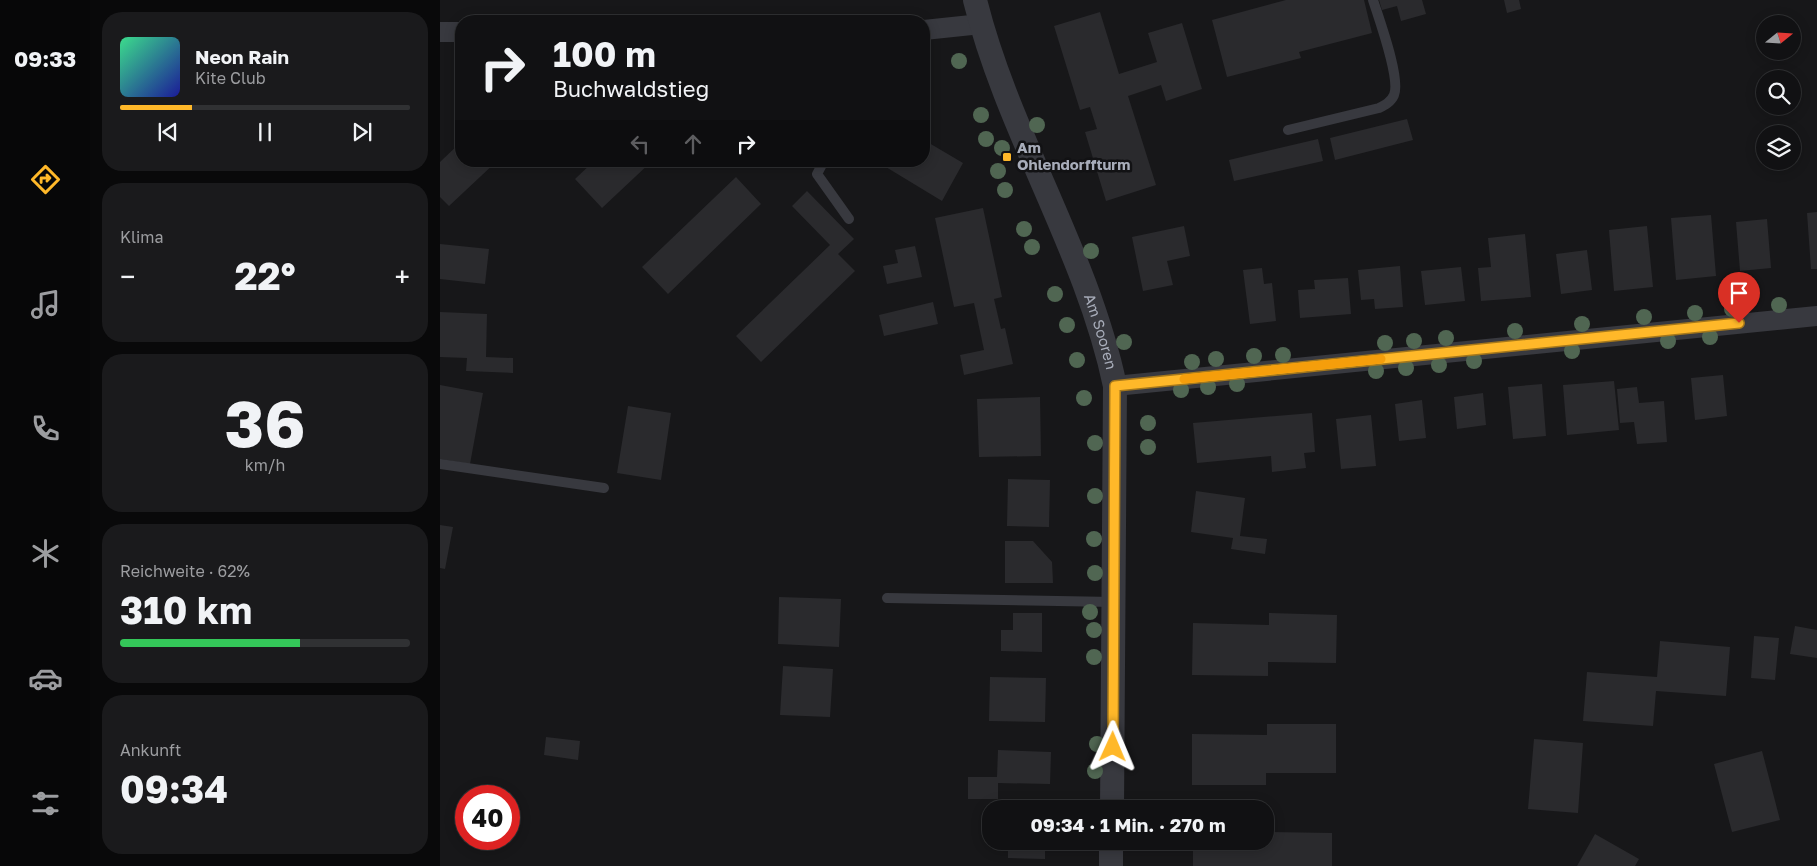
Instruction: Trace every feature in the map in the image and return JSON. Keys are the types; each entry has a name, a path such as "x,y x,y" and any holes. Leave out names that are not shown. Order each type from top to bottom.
{"street":[{"name":"Am Sooren","path":"975,0 981,24 1007,99 1093,307 1106,344 1115,386 1112,800"},
{"path":"930,29 981,24"},
{"path":"440,32 455,32"},
{"path":"1115,386 1817,316"},
{"path":"1111,850 1111,866"}],"lane":[{"path":"1288,130 1379,108 1389,102 1394,96 1394,72 1373,0"},
{"path":"821,167 818,174 849,219"},
{"path":"440,464 604,488"},
{"path":"887,598 1114,602"}],"building":[{"path":"1286,0 1364,0 1372,33 1299,52 1301,58 1227,77 1212,20"},
{"path":"1379,0 1422,0 1426,14 1401,21 1397,6 1382,10"},
{"path":"1504,0 1519,0 1521,9 1507,13"},
{"path":"1100,12 1119,74 1157,62 1148,33 1182,23 1202,89 1166,101 1161,85 1128,96 1156,185 1106,201 1085,132 1097,129 1090,107 1080,110 1054,26"},
{"path":"1407,119 1413,140 1335,160 1330,138"},
{"path":"1318,139 1323,161 1234,181 1229,160"},
{"path":"930,144 963,163 942,201 886,167 930,167"},
{"path":"455,148 455,167 491,167 449,206 440,197 440,162"},
{"path":"588,167 646,167 602,208 575,179"},
{"path":"736,177 761,204 668,294 642,267"},
{"path":"807,191 854,239 838,254 855,271 761,362 736,336 830,245 792,206"},
{"path":"983,208 1002,297 994,299 1001,329 1005,328 1013,364 964,375 960,355 984,350 974,303 954,307 935,218"},
{"path":"1817,212 1817,269 1811,269 1807,213"},
{"path":"1711,215 1716,276 1676,280 1671,218"},
{"path":"1767,219 1771,268 1740,271 1736,222"},
{"path":"1184,226 1190,256 1167,261 1173,285 1143,291 1132,237"},
{"path":"1647,226 1653,287 1614,291 1609,230"},
{"path":"1525,234 1531,297 1481,301 1478,268 1491,267 1488,238"},
{"path":"440,244 489,249 485,284 440,279"},
{"path":"915,246 922,277 887,284 883,266 898,263 895,250"},
{"path":"1587,250 1592,290 1561,294 1556,254"},
{"path":"1400,266 1403,307 1375,309 1374,299 1361,300 1358,270"},
{"path":"1461,267 1465,301 1425,305 1421,271"},
{"path":"1262,268 1264,284 1272,283 1276,321 1250,324 1243,270"},
{"path":"1348,278 1351,314 1300,318 1298,290 1315,289 1314,280"},
{"path":"933,302 938,324 884,336 879,315"},
{"path":"440,312 487,314 486,357 513,358 513,373 466,371 467,358 440,357"},
{"path":"1723,375 1727,416 1695,420 1691,378"},
{"path":"1614,381 1619,430 1567,435 1563,385"},
{"path":"1542,384 1546,436 1513,439 1508,387"},
{"path":"440,385 483,393 470,464 440,459"},
{"path":"1637,387 1639,403 1664,401 1667,442 1637,444 1634,422 1620,423 1617,389"},
{"path":"1483,393 1486,425 1457,429 1454,397"},
{"path":"1040,397 1041,456 979,457 977,399"},
{"path":"1422,400 1426,438 1399,441 1395,404"},
{"path":"628,406 671,413 661,480 617,473"},
{"path":"1312,413 1315,452 1304,453 1306,468 1272,472 1271,456 1197,463 1193,423"},
{"path":"1371,415 1376,466 1341,469 1336,419"},
{"path":"1008,479 1050,480 1049,527 1007,526"},
{"path":"1196,491 1245,498 1240,536 1267,539 1265,554 1231,549 1233,538 1191,532"},
{"path":"440,525 453,527 445,569 440,568"},
{"path":"1005,541 1033,541 1052,562 1053,583 1005,583"},
{"path":"779,597 841,599 839,647 778,644"},
{"path":"1013,613 1042,613 1042,652 1001,651 1001,630 1013,630"},
{"path":"1269,613 1337,615 1336,663 1268,662 1268,676 1192,675 1193,623 1269,625"},
{"path":"1795,626 1817,630 1817,658 1790,654"},
{"path":"1754,636 1779,638 1775,680 1751,678"},
{"path":"1660,641 1730,647 1726,696 1656,691 1653,726 1583,721 1587,672 1657,677"},
{"path":"783,666 833,669 830,717 780,715"},
{"path":"990,677 1046,678 1045,722 989,721"},
{"path":"1267,724 1336,724 1336,773 1266,773 1266,785 1192,785 1192,734 1267,735"},
{"path":"546,737 580,741 578,760 544,755"},
{"path":"1534,739 1583,743 1578,813 1528,809"},
{"path":"998,750 1051,752 1050,784 998,783 998,799 968,799 968,777 997,777"},
{"path":"1762,751 1780,820 1732,832 1714,764"},
{"path":"1274,832 1332,833 1332,866 1193,866 1193,850 1274,850"},
{"path":"1595,834 1639,859 1635,866 1577,866"},
{"path":"1008,850 1045,850 1045,859 1008,858"}],"slow traffic":[{"path":"1184,379 1381,359"}],"place":[{"name":"Am Ohlendorffturm","path":"1007,157"}],"route":[{"path":"1113,747 1115,386 1739,323"}]}
